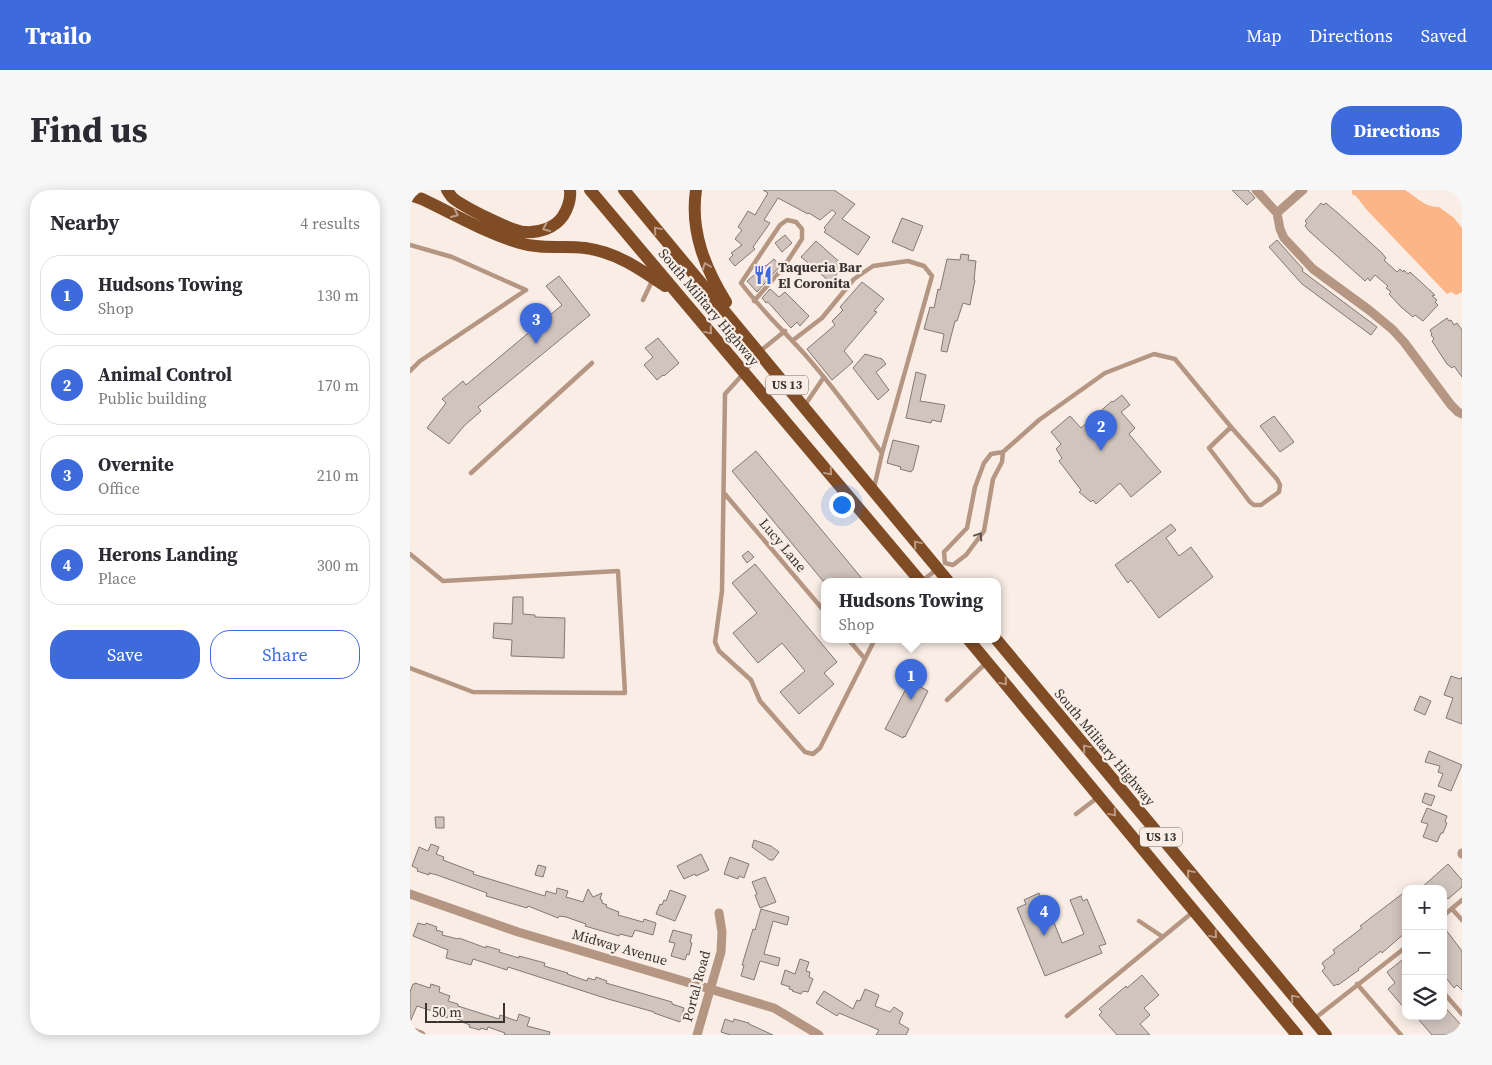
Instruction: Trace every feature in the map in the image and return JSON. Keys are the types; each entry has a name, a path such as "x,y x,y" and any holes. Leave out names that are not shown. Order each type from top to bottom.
{"main road":[{"path":"447,190 453,199 484,216 523,232 537,232 550,227 561,218 568,206 570,190"},
{"name":"South Military Highway","path":"590,190 918,578"},
{"name":"South Military Highway","path":"624,190 873,491 941,566 947,578"},
{"path":"696,190 694,201 695,222 700,250 710,276 759,352"},
{"path":"410,194 522,244 542,248 584,248 605,252 625,260 677,294"},
{"name":"US 13","path":"971,643 1298,1035"},
{"name":"South Military Highway","path":"999,643 1326,1035"}],"street":[{"path":"1256,190 1277,213 1284,238 1313,270 1369,310 1392,330 1404,342 1451,405 1462,414"},
{"path":"1277,213 1303,190"},
{"name":"Midway Avenue","path":"410,894 518,932 774,1008 819,1035"},
{"name":"Portal Road","path":"697,1035 721,952 722,932 720,913"},
{"path":"410,1031 421,1035"}],"lane":[{"path":"754,301 783,268 802,239 802,229 796,222 788,220 780,225 741,283 754,301 824,377 882,453"},
{"path":"410,245 452,257 526,290 420,361 410,371"},
{"path":"792,341 822,318 854,278 873,266 908,261 924,266 932,276 873,491"},
{"path":"643,300 654,278"},
{"path":"784,332 759,352 744,373 725,394 722,591 714,642 719,651 751,680 760,701 805,752 813,754 820,748 873,643"},
{"path":"941,566 944,552 966,528 984,463 991,454 1003,452 1039,420 1104,373 1154,354 1175,359 1232,426 1277,479 1280,485 1279,492 1261,505 1254,505 1250,502 1208,448 1232,426"},
{"path":"471,473 592,363"},
{"path":"804,406 824,377"},
{"path":"925,578 941,566 953,566 966,555 984,531 993,479 1002,462 1003,452"},
{"name":"Lucy Lane","path":"723,492 821,607"},
{"path":"410,554 443,581 618,571 625,693 473,692 410,668"},
{"path":"851,643 865,659"},
{"path":"947,700 987,662"},
{"path":"1076,814 1099,796"},
{"path":"1447,913 1462,900"},
{"path":"1452,909 1462,920"},
{"path":"1067,1016 1194,911"},
{"path":"1139,921 1163,936"},
{"path":"1313,1020 1402,950"},
{"path":"1357,984 1401,1035"},
{"path":"1447,997 1462,1014"}],"shaded area":[{"path":"1352,190 1405,190 1425,204 1439,207 1454,218 1462,228 1462,292 1456,295 1451,292 1447,294 1366,209 1356,196 1352,194"}],"building":[{"path":"763,190 834,190 855,204 842,219 870,237 858,255 824,232 826,230 824,228 836,213 832,210 820,220 778,198 764,220 770,223 753,247 755,249 735,266 729,259 733,255 731,253 742,245 735,239 742,230 738,227 748,211 755,215 768,193"},
{"path":"1232,190 1248,190 1255,198 1247,205"},
{"path":"1321,203 1323,205 1326,203 1382,253 1386,258 1384,260 1397,272 1400,269 1408,274 1410,272 1435,295 1432,296 1437,300 1435,302 1438,305 1423,321 1415,315 1413,317 1401,307 1389,294 1391,292 1386,288 1388,286 1375,275 1370,281 1368,278 1365,281 1309,231 1305,226 1307,223 1305,221"},
{"path":"902,218 923,226 913,251 892,242"},
{"path":"785,235 792,243 782,252 775,243"},
{"path":"1277,240 1303,269 1302,271 1377,327 1371,335 1302,284 1269,247"},
{"path":"816,241 844,266 830,282 801,257"},
{"path":"961,254 969,255 968,260 976,261 975,280 970,305 963,303 957,321 955,321 947,352 941,351 944,334 924,329 930,307 934,308 938,289 940,290 947,259 960,260"},
{"path":"774,259 780,266 757,292 747,281"},
{"path":"559,276 590,315 478,407 481,411 464,426 449,444 427,428 446,403 442,399 463,381 466,385 562,305 546,286"},
{"path":"862,282 884,299 874,311 877,312 844,351 853,362 832,380 807,349 835,325 832,321 843,310 840,307"},
{"path":"770,289 779,297 785,292 809,316 800,326 797,322 791,328 768,302 766,303 762,298"},
{"path":"1447,318 1454,325 1457,323 1462,330 1462,377 1454,366 1452,368 1447,364 1432,341 1434,339 1430,330"},
{"path":"658,338 679,363 657,380 644,365 653,357 645,348"},
{"path":"865,354 882,359 886,364 876,372 889,390 878,400 853,368"},
{"path":"916,372 926,375 920,401 945,405 941,422 932,420 931,423 906,418"},
{"path":"1122,395 1130,405 1121,412 1135,428 1129,434 1161,472 1131,497 1120,483 1096,504 1093,500 1091,502 1079,492 1081,490 1059,461 1062,458 1056,449 1061,444 1051,432 1070,416 1081,428 1112,401"},
{"path":"1274,416 1294,442 1280,452 1260,426"},
{"path":"893,440 919,446 911,472 887,463"},
{"path":"756,451 862,578 821,579 732,471"},
{"path":"1171,524 1176,530 1166,538 1179,556 1191,547 1213,577 1159,618 1131,580 1128,583 1115,565"},
{"path":"748,551 754,557 747,563 742,556"},
{"path":"755,564 837,662 824,673 834,684 799,714 780,692 805,671 782,643 758,663 733,633 757,613 732,583"},
{"path":"513,597 523,597 523,614 535,615 535,617 565,618 564,658 511,656 512,640 493,638 494,623 512,624"},
{"path":"1451,676 1460,679 1462,677 1462,724 1446,718 1453,698 1444,695"},
{"path":"910,681 928,691 903,738 885,729"},
{"path":"1420,696 1431,701 1425,715 1414,710"},
{"path":"1429,751 1462,765 1451,791 1438,786 1443,774 1438,772 1440,766 1425,762"},
{"path":"1425,793 1435,796 1431,806 1422,802"},
{"path":"1427,808 1447,816 1445,822 1447,823 1437,842 1423,837 1428,824 1421,822"},
{"path":"435,817 444,817 444,828 436,828"},
{"path":"754,840 771,846 779,852 773,860 770,860 752,847"},
{"path":"431,844 439,847 436,854 444,857 443,860 474,872 473,874 545,896 546,891 556,894 557,888 568,891 566,897 583,902 588,889 593,897 602,893 600,899 602,903 607,905 606,907 619,912 618,915 643,922 644,919 656,923 653,935 635,930 632,937 620,934 619,936 585,926 586,924 566,917 559,916 558,918 528,906 527,908 486,896 487,893 437,875 429,873 429,875 417,871 418,869 412,866 419,847 428,851"},
{"path":"701,854 709,870 684,879 677,866"},
{"path":"730,857 749,864 744,878 739,876 738,879 724,874"},
{"path":"1448,864 1462,880 1462,887 1448,899 1447,885 1424,885"},
{"path":"538,865 546,867 543,877 535,875"},
{"path":"765,877 776,902 760,908 752,882"},
{"path":"670,890 686,896 675,921 656,914 660,904 662,905 664,900 666,901"},
{"path":"1039,893 1041,898 1044,897 1062,943 1084,934 1070,900 1081,896 1083,901 1087,899 1106,944 1099,946 1102,953 1045,976 1017,908 1026,904 1024,900"},
{"path":"1402,894 1402,936 1382,953 1381,951 1359,970 1334,986 1322,971 1325,968 1322,963 1335,953 1333,950 1362,928 1360,926"},
{"path":"761,909 789,917 787,925 773,921 764,954 780,958 778,966 760,961 754,980 741,976 744,965 742,965"},
{"path":"418,923 425,925 426,923 437,927 436,930 443,932 442,935 459,938 486,948 486,946 500,950 499,952 519,958 519,956 545,963 544,966 587,981 588,978 595,980 596,977 607,981 606,983 672,1002 672,1004 684,1008 680,1022 654,1012 508,967 507,970 473,959 471,965 446,958 448,950 413,936"},
{"path":"673,930 692,935 689,955 687,954 685,960 671,956 675,943 669,942"},
{"path":"1447,931 1462,951 1462,990 1457,985 1454,988 1447,979"},
{"path":"800,959 809,962 806,971 810,972 809,977 813,979 808,992 803,991 801,994 781,984 785,970 795,974"},
{"path":"1402,960 1402,1005 1388,989 1395,983 1387,972"},
{"path":"1142,975 1159,995 1144,1008 1150,1015 1140,1024 1150,1035 1117,1035 1099,1015 1102,1012 1099,1009"},
{"path":"415,983 430,988 431,984 440,987 439,992 450,996 448,1001 499,1019 500,1015 517,1021 519,1014 530,1018 527,1026 550,1032 549,1035 504,1035 505,1033 488,1027 487,1030 481,1028 480,1030 469,1027 470,1025 463,1021 448,1016 447,1018 417,1006 410,1022 410,992"},
{"path":"865,989 879,995 875,1006 890,1012 894,1007 903,1013 899,1023 909,1029 906,1035 876,1035 879,1030 839,1013 837,1016 816,1003 824,991 853,1009 857,1000 860,1001"},
{"path":"1447,1009 1462,1026 1462,1035 1432,1035 1419,1020 1447,1020"},
{"path":"725,1019 733,1022 734,1019 749,1023 773,1035 730,1035 721,1032"}],"place":[{"name":"Taqueria Bar El Coronita","path":"763,275"},
{"name":"Overnite","path":"536,344"},
{"name":"Animal Control","path":"1101,451"},
{"name":"Hudsons Towing","path":"911,700"},
{"name":"Herons Landing","path":"1044,936"}]}
